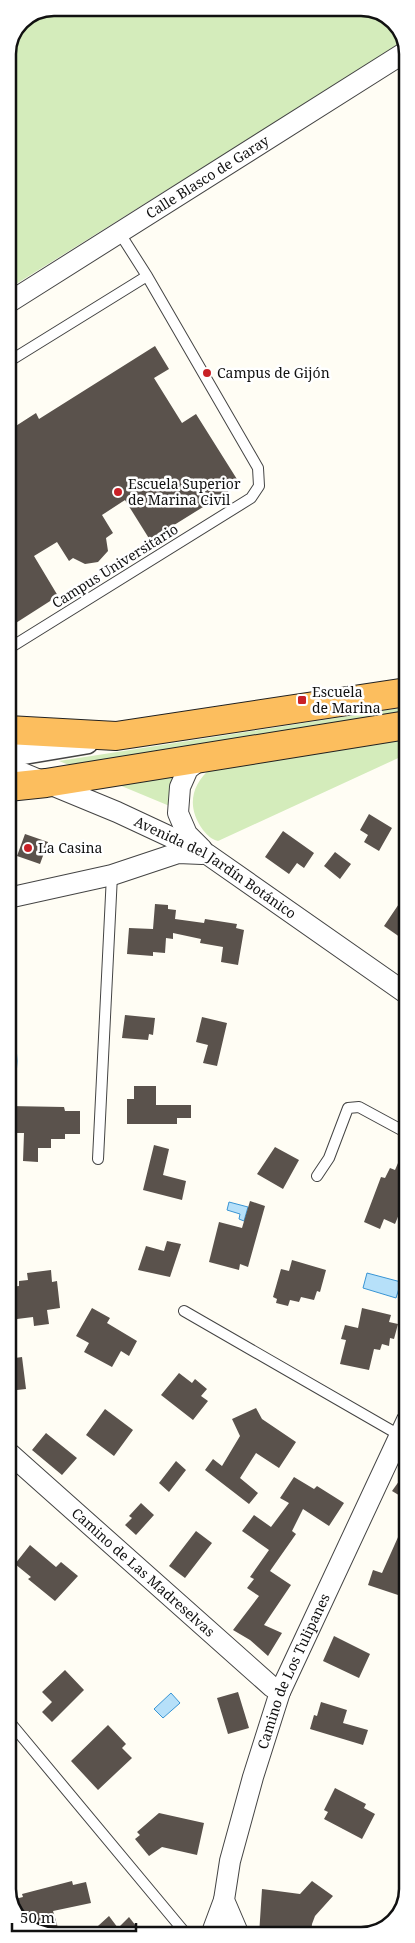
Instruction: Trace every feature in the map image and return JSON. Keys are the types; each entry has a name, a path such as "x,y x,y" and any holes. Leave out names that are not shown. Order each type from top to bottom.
{"highway":[{"path":"16,730 116,736 398,693"},
{"path":"16,786 398,726"}],"street":[{"name":"Calle Blasco de Garay","path":"16,298 398,58"},
{"path":"16,753 116,736"},
{"path":"205,756 188,769 180,786 178,812 187,834 207,854"},
{"name":"Avenida del Jardín Botánico","path":"16,771 117,812 207,854 399,988"},
{"path":"16,896 112,875 178,853 207,854"},
{"name":"Camino de Los Tulipanes","path":"214,1926 224,1900 230,1861 253,1777 280,1692 399,1439"},
{"name":"Camino de Las Madreselvas","path":"17,1460 257,1674 280,1692"},
{"path":"224,1900 235,1926"}],"lane":[{"name":"Campus Universitario","path":"16,644 252,498 259,486 258,468 147,276 119,232"},
{"path":"16,357 147,276"},
{"path":"98,1159 112,875"},
{"path":"317,1176 329,1158 348,1108 359,1107 399,1128"},
{"path":"184,1311 399,1425"},
{"path":"17,1731 180,1927"}],"green space":[{"path":"54,16 363,16 377,20 388,27 398,46 16,284 16,54 19,40 27,27 33,23 40,19"},
{"path":"398,708 398,716 74,767 59,761"},
{"path":"398,738 398,758 218,841 211,838 198,822 193,805 195,790 204,775 211,768"},
{"path":"179,768 172,807 107,780"}],"water":[{"path":"229,1202 248,1207 244,1221 239,1219 240,1214 227,1210"},
{"path":"367,1273 399,1281 396,1298 363,1288"},
{"path":"171,1693 180,1703 163,1718 154,1709"}],"building":[{"name":"Escuela Superior de Marina Civil","path":"155,346 169,369 154,378 182,423 196,414 240,484 150,540 125,500 102,515 113,533 106,538 108,551 98,562 85,564 73,558 69,561 57,542 34,556 58,596 16,623 16,426 36,413 39,419"},
{"path":"369,814 392,828 379,851 364,842 368,835 360,830"},
{"path":"283,831 314,853 304,868 297,863 289,874 265,857"},
{"path":"25,834 48,842 40,864 17,856"},
{"path":"335,852 351,864 340,879 324,866"},
{"path":"155,904 168,905 168,909 176,910 175,919 204,923 205,919 237,924 236,928 244,930 238,965 221,962 223,947 200,943 201,939 173,933 173,939 166,938 165,953 153,952 153,956 127,954 129,928 153,929"},
{"path":"398,905 398,936 384,926"},
{"path":"125,1015 155,1018 153,1035 149,1034 148,1040 122,1038"},
{"path":"202,1017 227,1023 217,1066 203,1063 208,1045 196,1042"},
{"path":"134,1086 156,1086 156,1105 191,1105 191,1118 177,1118 177,1124 127,1124 127,1099 134,1099"},
{"path":"17,1106 64,1107 65,1111 80,1111 80,1134 65,1134 65,1139 51,1139 51,1148 38,1148 38,1162 23,1161 24,1133 17,1133"},
{"path":"154,1145 169,1149 163,1175 186,1181 182,1200 143,1190"},
{"path":"275,1147 299,1160 283,1189 257,1174"},
{"path":"399,1163 399,1215 395,1224 384,1219 380,1229 364,1222 381,1177 385,1178 390,1168 395,1170"},
{"path":"250,1201 265,1206 248,1267 240,1264 239,1270 209,1262 219,1222 242,1228"},
{"path":"167,1241 181,1244 170,1277 138,1270 146,1246 164,1251"},
{"path":"292,1260 326,1270 320,1292 317,1291 314,1300 301,1297 299,1302 290,1300 288,1306 276,1303 277,1299 273,1297 281,1269 289,1271"},
{"path":"51,1270 52,1282 57,1281 60,1308 47,1310 49,1324 34,1326 33,1317 17,1319 17,1286 19,1286 19,1281 28,1280 27,1273"},
{"path":"92,1308 110,1318 107,1323 137,1341 129,1356 121,1351 112,1367 84,1352 89,1343 76,1336"},
{"path":"362,1308 391,1315 389,1322 398,1324 394,1339 390,1338 389,1346 382,1344 380,1350 374,1349 369,1370 340,1364 346,1340 341,1339 345,1325 358,1328"},
{"path":"22,1357 26,1389 17,1390 17,1358"},
{"path":"179,1373 192,1383 195,1379 207,1389 201,1396 208,1401 193,1420 161,1395"},
{"path":"256,1408 262,1419 296,1442 279,1468 256,1453 240,1478 258,1493 249,1504 205,1470 213,1459 222,1466 240,1436 232,1419"},
{"path":"105,1409 133,1430 114,1456 86,1435"},
{"path":"46,1433 77,1458 62,1475 32,1450"},
{"path":"176,1461 186,1470 169,1492 159,1483"},
{"path":"294,1477 314,1489 317,1486 344,1503 329,1526 303,1509 292,1531 296,1534 270,1571 291,1585 264,1625 282,1633 268,1656 250,1640 233,1630 259,1596 247,1588 254,1579 250,1577 269,1550 242,1531 254,1515 271,1527 289,1503 280,1498"},
{"path":"399,1482 399,1495 392,1491"},
{"path":"141,1503 154,1515 136,1535 125,1525 132,1518 129,1516"},
{"path":"196,1531 212,1543 185,1578 169,1566"},
{"path":"399,1535 399,1595 368,1585 373,1570 382,1573"},
{"path":"30,1545 56,1567 61,1562 78,1576 55,1601 28,1579 31,1577 17,1565 17,1562"},
{"path":"334,1636 370,1654 359,1678 323,1661"},
{"path":"65,1670 84,1690 52,1722 42,1712 52,1702 42,1692"},
{"path":"238,1692 249,1728 228,1734 217,1698"},
{"path":"321,1702 347,1710 343,1723 368,1730 363,1745 310,1729 314,1715 317,1716"},
{"path":"108,1725 126,1744 122,1748 132,1758 98,1790 71,1761"},
{"path":"335,1788 366,1804 364,1808 375,1814 362,1839 324,1819 328,1812 324,1810"},
{"path":"159,1813 204,1823 197,1855 162,1847 149,1856 135,1839 140,1835 137,1832"},
{"path":"72,1881 73,1885 86,1882 91,1903 53,1911 58,1927 52,1927 40,1924 27,1916 18,1898 23,1897 22,1894"},
{"path":"312,1881 333,1896 315,1916 312,1926 260,1926 262,1889 300,1894"},
{"path":"109,1916 117,1927 97,1927"},
{"path":"129,1917 137,1927 119,1927"}],"place":[{"name":"Campus de Gijón","path":"207,373"},
{"name":"Escuela Superior de Marina Civil","path":"118,492"},
{"name":"Escuela de Marina","path":"302,700"},
{"name":"La Casina","path":"28,848"}]}
